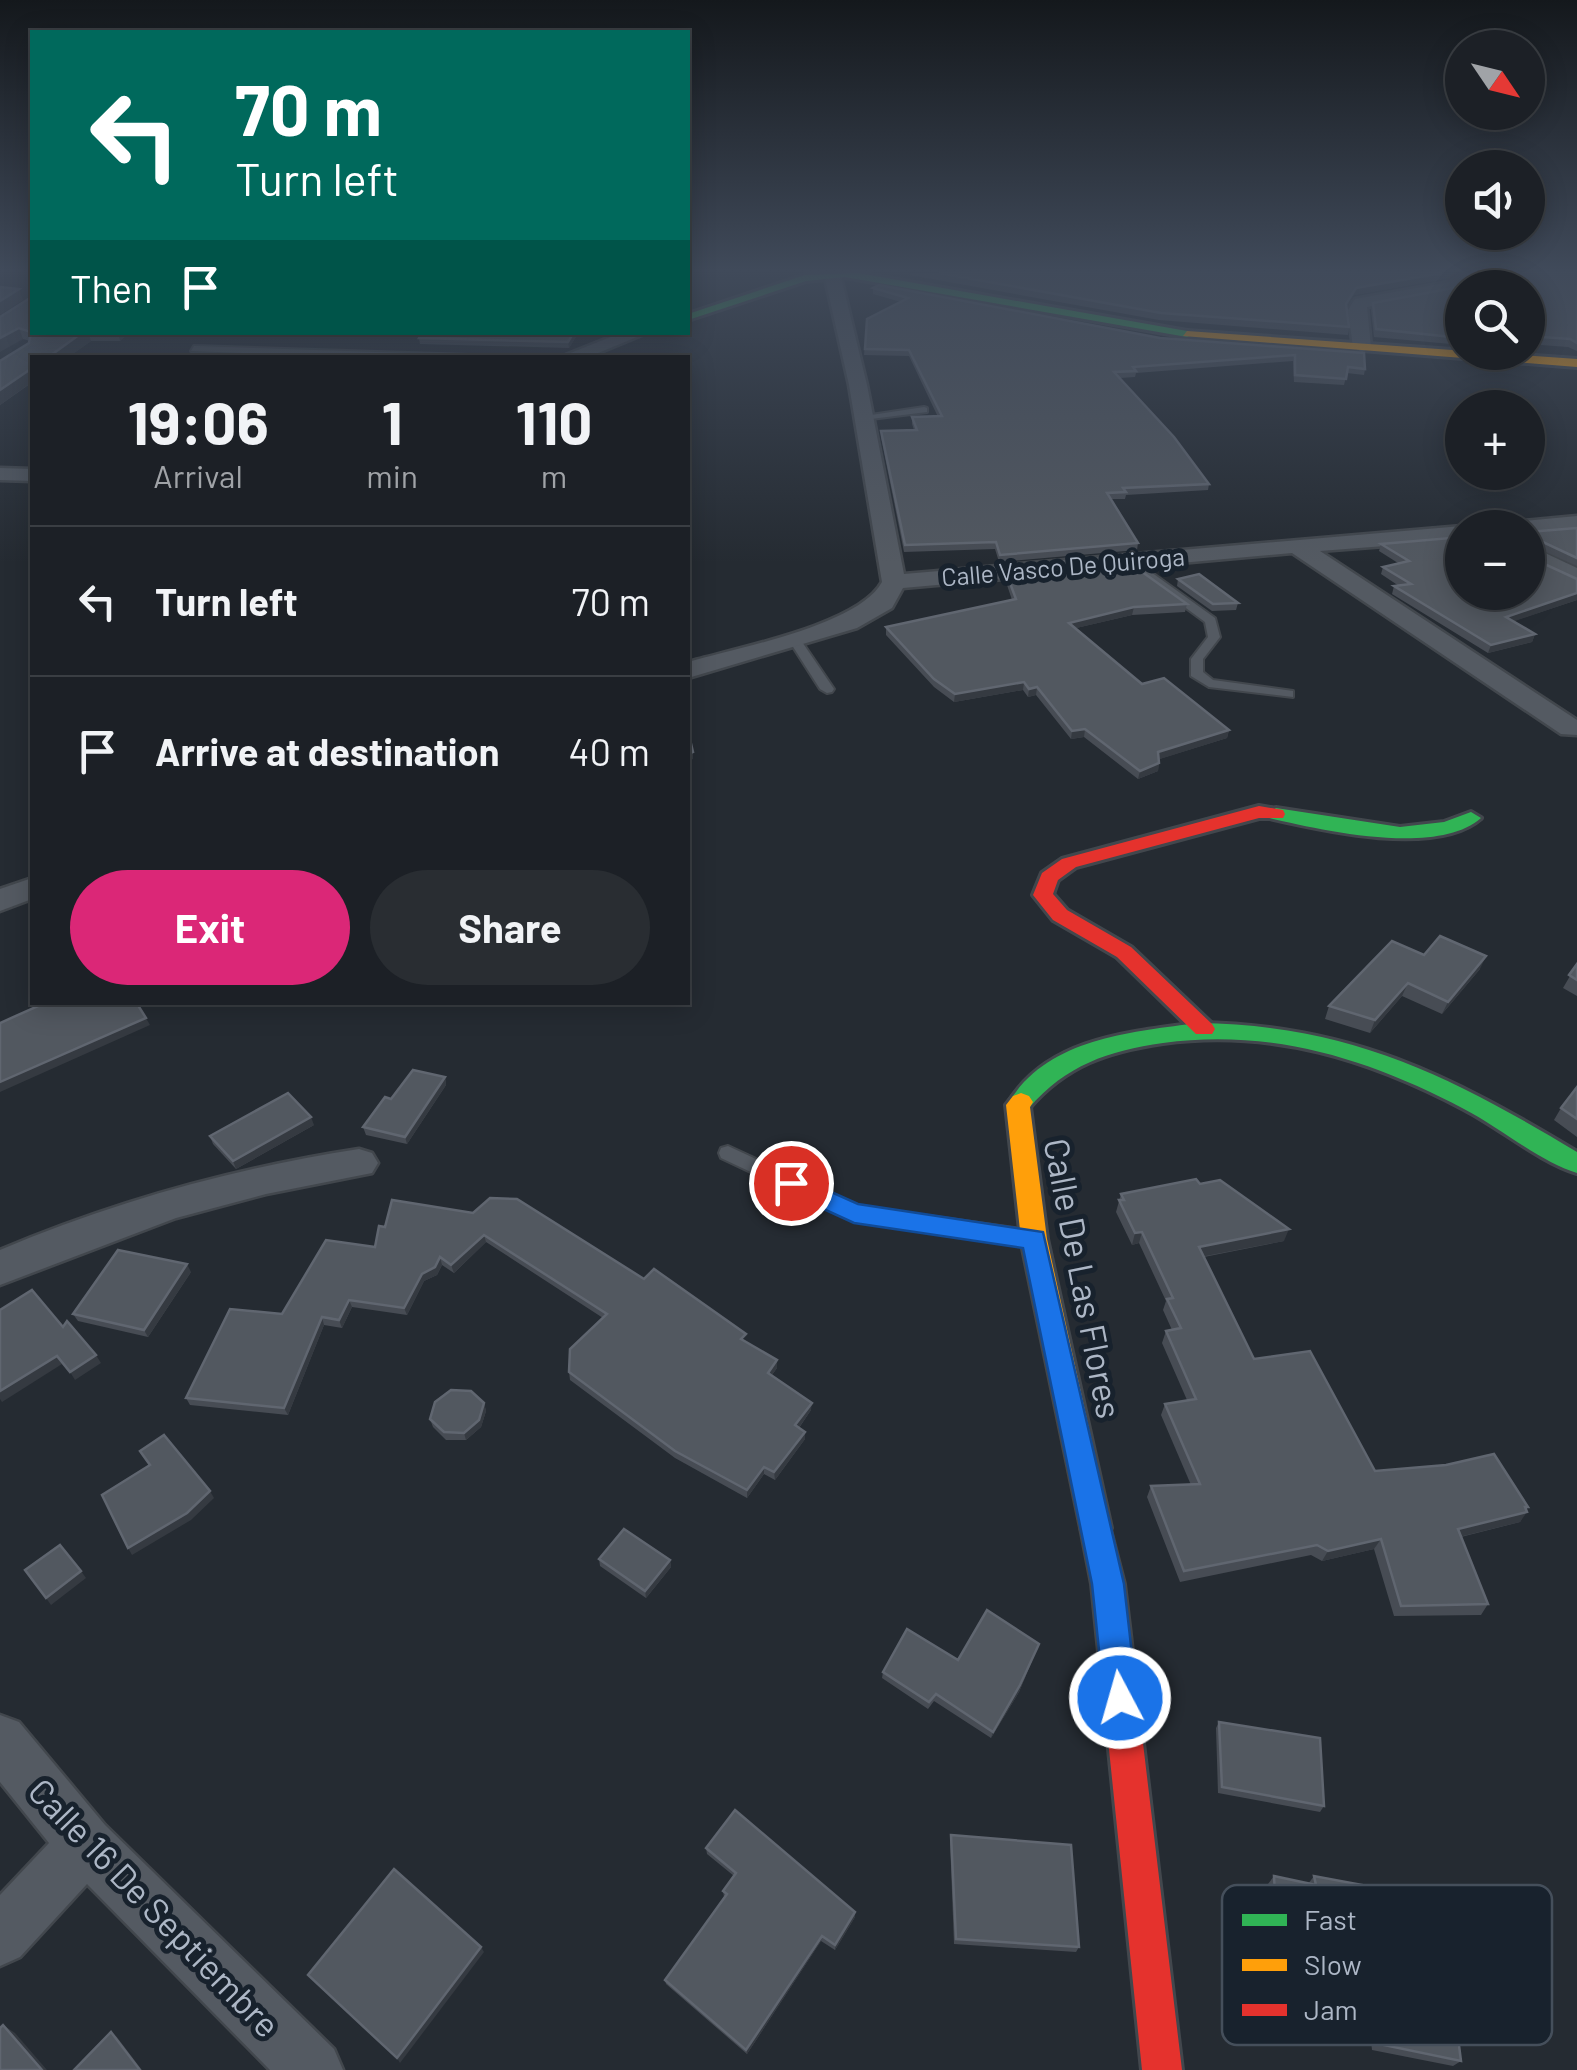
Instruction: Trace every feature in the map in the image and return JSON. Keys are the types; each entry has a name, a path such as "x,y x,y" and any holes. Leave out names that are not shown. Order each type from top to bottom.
{"street":[{"path":"690,669 866,614 883,604 894,582 863,417 850,370"},
{"path":"0,474 30,475"},
{"path":"1545,526 1577,523"},
{"name":"Calle Vasco De Quiroga","path":"894,582 1445,534"},
{"path":"1297,546 1570,728"},
{"path":"1545,561 1577,577"},
{"path":"1204,1029 1124,952 1060,915 1044,895 1049,877 1069,864 1259,812 1416,834 1446,831 1472,818"},
{"path":"0,900 30,889"},
{"name":"Calle De Las Flores","path":"1162,2070 1108,1584 1034,1239 1018,1105 1047,1071 1094,1051 1150,1033 1225,1027 1288,1034 1352,1048 1448,1086 1577,1164"},
{"path":"0,1268 63,1240 190,1197 282,1173 359,1163"},
{"name":"Calle 16 De Septiembre","path":"0,1742 86,1844 312,2070"},
{"path":"0,1937 86,1844"}],"lane":[{"path":"863,417 924,410"},
{"path":"1126,559 1211,621 1214,637 1197,660 1196,673 1209,684 1288,694"},
{"path":"794,638 827,689"},
{"path":"728,1153 854,1213 1034,1239"}],"building":[{"path":"0,370 30,370 0,390"},
{"path":"919,370 1135,370 1114,372 1174,437 1209,484 1123,488 1126,492 1107,493 1138,543 1000,555 996,542 905,545 881,431 917,430 912,417 942,416"},
{"path":"1295,370 1348,370 1346,379 1295,375"},
{"path":"1577,528 1577,558 1545,543 1545,531"},
{"path":"1445,538 1445,610 1527,610 1506,617 1535,634 1491,645 1394,586 1411,584 1383,567 1409,561 1381,544"},
{"path":"1131,564 1187,604 1134,607 1069,623 1142,684 1164,678 1229,730 1158,752 1159,763 1140,771 1085,729 1072,731 1037,687 1029,689 1024,682 955,694 934,679 886,627 1016,599 1007,575"},
{"path":"1545,564 1577,579 1577,593 1545,604"},
{"path":"1199,574 1238,603 1213,604 1178,579"},
{"path":"1440,936 1486,956 1448,1002 1408,983 1375,1020 1329,1006 1392,941 1424,955"},
{"path":"1577,964 1577,980 1569,975"},
{"path":"40,1005 138,1005 146,1018 0,1082 0,1023"},
{"path":"413,1070 445,1077 405,1137 363,1127 385,1097 391,1099"},
{"path":"1577,1087 1577,1119 1561,1108"},
{"path":"288,1093 311,1117 233,1161 210,1136"},
{"path":"1196,1179 1200,1184 1220,1180 1289,1229 1199,1247 1254,1359 1310,1351 1375,1471 1446,1465 1494,1454 1528,1507 1527,1512 1458,1529 1488,1604 1401,1606 1381,1539 1328,1551 1317,1545 1184,1571 1151,1486 1200,1484 1165,1404 1196,1399 1166,1331 1181,1328 1167,1299 1173,1298 1142,1232 1135,1233 1119,1200 1124,1200 1121,1194"},
{"path":"490,1198 517,1199 644,1279 654,1269 746,1334 741,1339 777,1360 768,1373 812,1403 795,1425 805,1432 774,1472 764,1467 747,1490 675,1451 569,1372 570,1349 607,1314 484,1235 451,1265 440,1257 435,1267 422,1274 404,1308 349,1300 339,1320 322,1317 284,1408 186,1398 230,1309 282,1314 326,1240 375,1247 379,1226 385,1227 392,1200 473,1213"},
{"path":"118,1250 187,1264 144,1330 73,1314"},
{"path":"32,1290 63,1327 67,1321 96,1355 70,1372 57,1356 0,1391 0,1310"},
{"path":"451,1390 471,1391 484,1403 479,1420 464,1433 444,1432 430,1419 435,1402"},
{"path":"164,1435 210,1491 187,1513 128,1548 102,1495 150,1465 140,1451"},
{"path":"624,1529 670,1560 645,1591 599,1559"},
{"path":"60,1545 81,1571 46,1598 25,1570"},
{"path":"987,1610 1039,1644 993,1732 936,1694 929,1702 883,1672 907,1629 958,1660"},
{"path":"1219,1722 1320,1738 1324,1806 1222,1787"},
{"path":"735,1810 855,1912 835,1945 822,1936 746,2050 665,1980 727,1894 723,1891 736,1873 706,1848"},
{"path":"951,1835 1071,1845 1079,1947 956,1939"},
{"path":"394,1869 481,1947 397,2058 308,1975"},
{"path":"1274,1876 1316,1885 1274,1885"},
{"path":"1314,1876 1362,1885 1316,1885"},
{"path":"3,2025 42,2070 0,2070"},
{"path":"111,2032 140,2070 74,2070"},
{"path":"1384,2045 1459,2045 1461,2061"}],"traffic: fast":[{"path":"1276,814 1400,832 1449,827 1471,818"},
{"path":"1021,1102 1059,1066 1101,1048 1198,1031 1256,1031 1313,1040 1422,1078 1577,1164"}],"traffic: slow":[{"path":"1021,1102 1018,1105 1034,1239 1096,1528"}],"traffic: jam":[{"path":"1204,1029 1124,952 1060,915 1043,895 1049,877 1069,863 1259,812 1276,814"},
{"path":"1096,1528 1108,1584 1162,2070"}],"route":[{"path":"791,1183 854,1213 1034,1239 1108,1584 1120,1698"}]}
